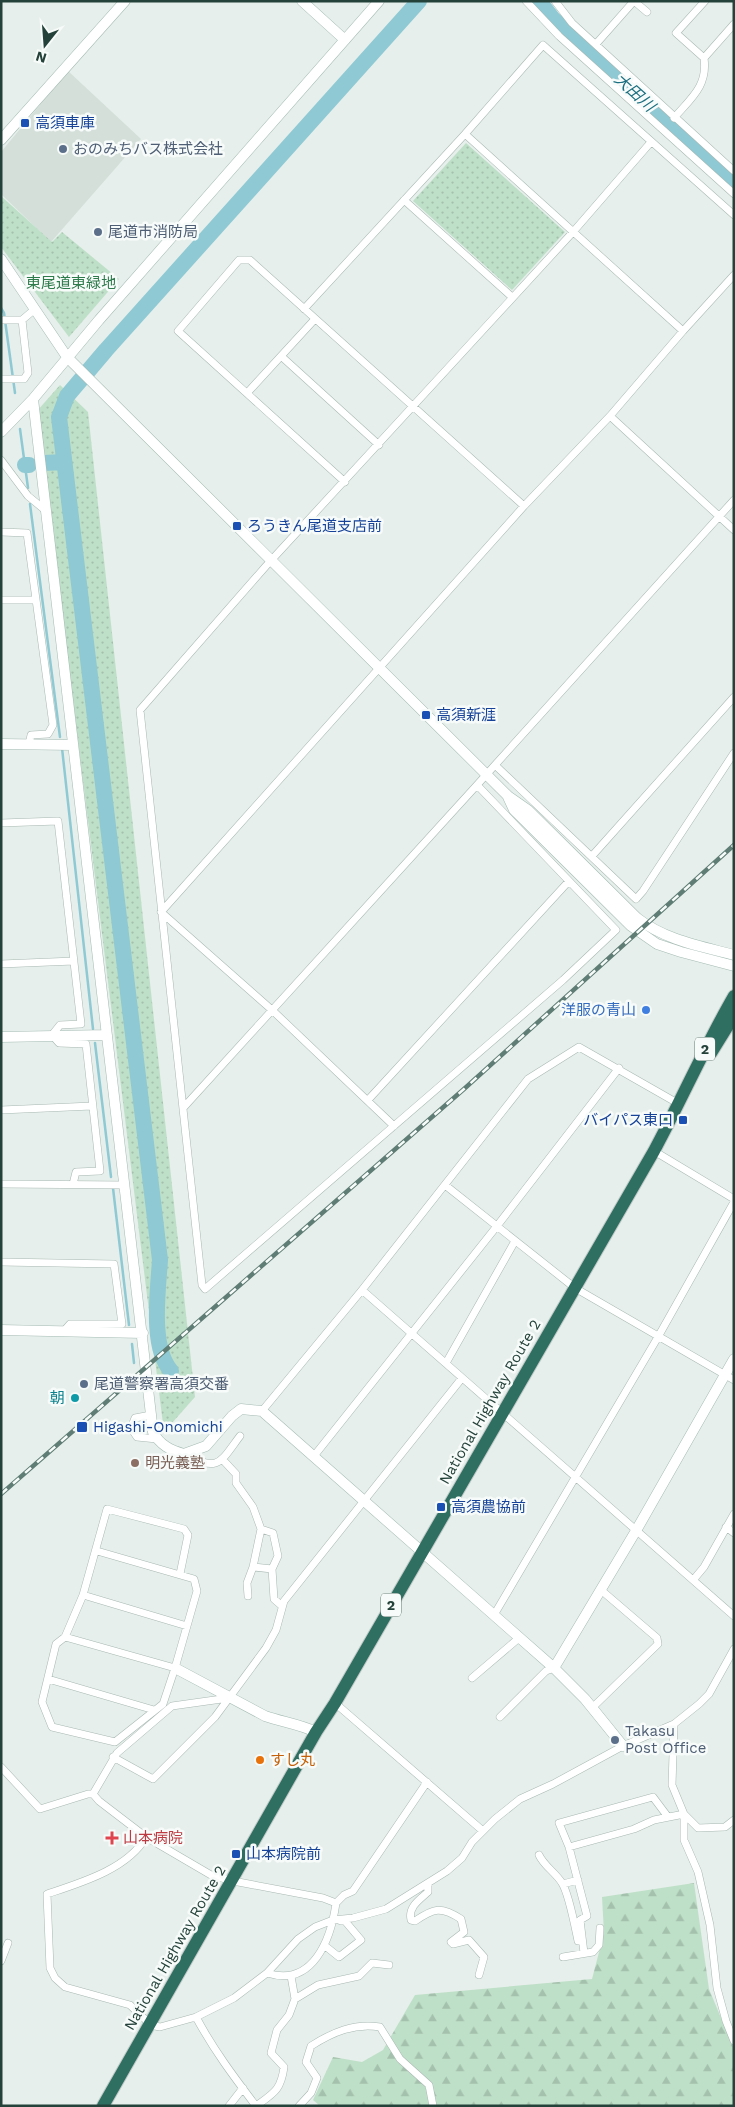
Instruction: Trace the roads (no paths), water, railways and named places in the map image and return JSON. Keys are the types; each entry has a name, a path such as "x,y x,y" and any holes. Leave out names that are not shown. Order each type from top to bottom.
{"highway":[{"name":"National Highway Route 2","path":"679,1104 696,1067 734,996"},
{"name":"National Highway Route 2","path":"103,2106 233,1881 316,1732 335,1703 421,1552 504,1413 679,1104 734,1016"}],"street":[{"path":"1,140 125,1"},
{"path":"302,1 345,40"},
{"path":"1,432 33,399 67,357 380,1"},
{"path":"526,1 559,36 734,194"},
{"path":"555,1 572,23 734,171"},
{"path":"596,44 634,1 647,12"},
{"path":"704,58 676,33 705,1"},
{"path":"674,118 697,92 704,79 704,58 734,24"},
{"path":"304,308 465,134 543,45 734,216"},
{"path":"465,134 683,331"},
{"path":"476,785 616,930 562,980 205,1289 202,1285 184,1107 160,912 140,710 272,560 573,232 651,142"},
{"path":"404,200 512,297"},
{"path":"1,259 67,357 508,796 528,810 637,918 652,929 691,944 734,955"},
{"path":"345,482 178,330 239,260 250,260 524,506"},
{"path":"160,912 524,506 610,416 734,275"},
{"path":"4,320 22,320 34,309"},
{"path":"248,392 316,319"},
{"path":"1,379 24,379 28,373 22,320"},
{"path":"281,356 379,445"},
{"path":"33,399 153,1432 164,1446 203,1464 217,1464 240,1436"},
{"path":"610,416 734,530"},
{"path":"1,460 28,496 45,510"},
{"path":"184,1107 734,500"},
{"path":"1,532 27,532 53,725 48,734 31,735 29,744"},
{"path":"1,600 36,600"},
{"path":"592,856 734,697"},
{"path":"1,744 73,746"},
{"path":"495,765 636,899 734,753"},
{"path":"508,796 514,810 630,926 657,944 734,966"},
{"path":"1,823 58,821 81,1024 60,1025 52,1035"},
{"path":"368,1100 569,881"},
{"path":"160,912 272,1010 394,1126"},
{"path":"1,964 74,961"},
{"path":"52,1035 59,1043 86,1044 100,1172 76,1172 73,1184"},
{"path":"1,1037 107,1035"},
{"path":"262,1412 362,1290 528,1079 579,1046 679,1104"},
{"path":"314,1456 497,1226 618,1068"},
{"path":"1,1110 92,1106"},
{"path":"494,1615 658,1337 734,1201 654,1150"},
{"path":"1,1184 125,1184"},
{"path":"445,1185 575,1288 729,1377"},
{"path":"446,1363 515,1241"},
{"path":"1,1262 114,1264 122,1324 70,1324 63,1332"},
{"path":"362,1290 637,1529 734,1616"},
{"path":"1,1330 143,1333"},
{"path":"500,1717 546,1671 554,1668 729,1377 734,1359"},
{"path":"113,1757 153,1779 215,1717 276,1630 284,1601 462,1378"},
{"path":"184,1454 206,1446 232,1416 242,1409 262,1412 554,1668 592,1708 623,1746"},
{"path":"151,1415 135,1418 131,1428 137,1436 158,1440"},
{"path":"222,1460 236,1474 236,1483 253,1507 261,1529 253,1567 247,1583 248,1596"},
{"path":"97,1551 180,1574 194,1580 197,1590 176,1668 163,1704 114,1742 52,1727 42,1702 56,1644 65,1637 83,1595 97,1551 107,1509 184,1529 188,1535 180,1574"},
{"path":"694,1579 704,1567 734,1514"},
{"path":"726,1527 734,1533"},
{"path":"261,1529 273,1533 278,1556 272,1569 274,1599 282,1606"},
{"path":"253,1567 272,1569"},
{"path":"592,1708 658,1644 657,1638 601,1590"},
{"path":"83,1595 187,1626"},
{"path":"65,1637 176,1668 265,1716 279,1721 299,1724 316,1732"},
{"path":"472,1678 518,1638"},
{"path":"146,1837 140,1848 99,1876 47,1894 50,1968 55,1978 66,1987 130,2005 150,2024 160,2027 196,2017 234,1998 267,1973 298,1939 315,1927 333,1920 353,1918 386,1909 428,1884 462,1858 472,1842 520,1799 553,1784 623,1746 674,1724 709,1694 734,1649"},
{"path":"48,1679 154,1710"},
{"path":"93,1794 113,1757 172,1706 229,1698"},
{"path":"335,1703 484,1831"},
{"path":"674,1724 672,1784 684,1814 684,1840 698,1872 710,1925 717,1988 726,2021 734,2041"},
{"path":"1,1767 40,1809 93,1794"},
{"path":"267,1973 278,1977 290,1976 309,1966 321,1953 333,1920 336,1903 344,1895 353,1891 427,1782"},
{"path":"93,1794 99,1801 146,1837 211,1875 323,1898 336,1903"},
{"path":"581,1953 580,1920 587,1916 569,1847 559,1823 653,1797 668,1818"},
{"path":"569,1847 634,1829 654,1820 684,1814"},
{"path":"684,1814 698,1828 725,1827 734,1820"},
{"path":"539,1855 543,1863 563,1884 581,1953"},
{"path":"563,1884 578,1880"},
{"path":"428,1884 428,1892 413,1906 410,1913 411,1920 415,1921 434,1910 442,1909 461,1919 464,1932 451,1942 453,1944 469,1940 484,1956 479,1975"},
{"path":"324,1945 339,1956 361,1940 345,1921 333,1920"},
{"path":"563,1957 593,1952 599,1944 600,1928"},
{"path":"1,1961 8,1943"},
{"path":"295,1998 318,1986 359,1976 372,1963 389,1965"},
{"path":"196,2017 211,2045 256,2106 276,2092 282,2082 284,2066 271,2053 277,2030 289,2015 295,1998 290,1976"},
{"path":"299,2106 311,2093 316,2078 306,2062 311,2046 332,2033 368,2025 380,2027 400,2059 429,2085 433,2106"},
{"path":"229,2106 243,2088"}],"waterway":[{"path":"171,1371 164,1361 158,1334 157,1302 160,1260 59,417 67,396 106,350 419,1"},
{"name":"大田川","path":"539,1 553,19 734,180"},
{"path":"1,308 4,313 15,393"},
{"path":"20,429 28,488"},
{"path":"44,463 64,462"},
{"path":"30,504 60,737"},
{"path":"62,748 93,1029"},
{"path":"95,1043 111,1177"},
{"path":"113,1188 129,1325"},
{"path":"132,1344 134,1363"}],"railway":[{"path":"1,1494 464,1089 734,845"}],"place":[{"name":"高須車庫","path":"25,123"},
{"name":"おのみちバス株式会社","path":"63,149"},
{"name":"尾道市消防局","path":"98,232"},
{"name":"ろうきん尾道支店前","path":"237,526"},
{"name":"高須新涯","path":"426,715"},
{"name":"洋服の青山","path":"646,1010"},
{"name":"バイパス東口","path":"683,1120"},
{"name":"尾道警察署高須交番","path":"84,1384"},
{"name":"朝","path":"75,1398"},
{"name":"Higashi-Onomichi","path":"82,1427"},
{"name":"明光義塾","path":"135,1463"},
{"name":"高須農協前","path":"441,1507"},
{"name":"Takasu Post Office","path":"615,1740"},
{"name":"すし丸","path":"260,1760"},
{"name":"山本病院","path":"112,1838"},
{"name":"山本病院前","path":"236,1854"}],"park label":[{"name":"東尾道東緑地","path":"71,283"}]}
